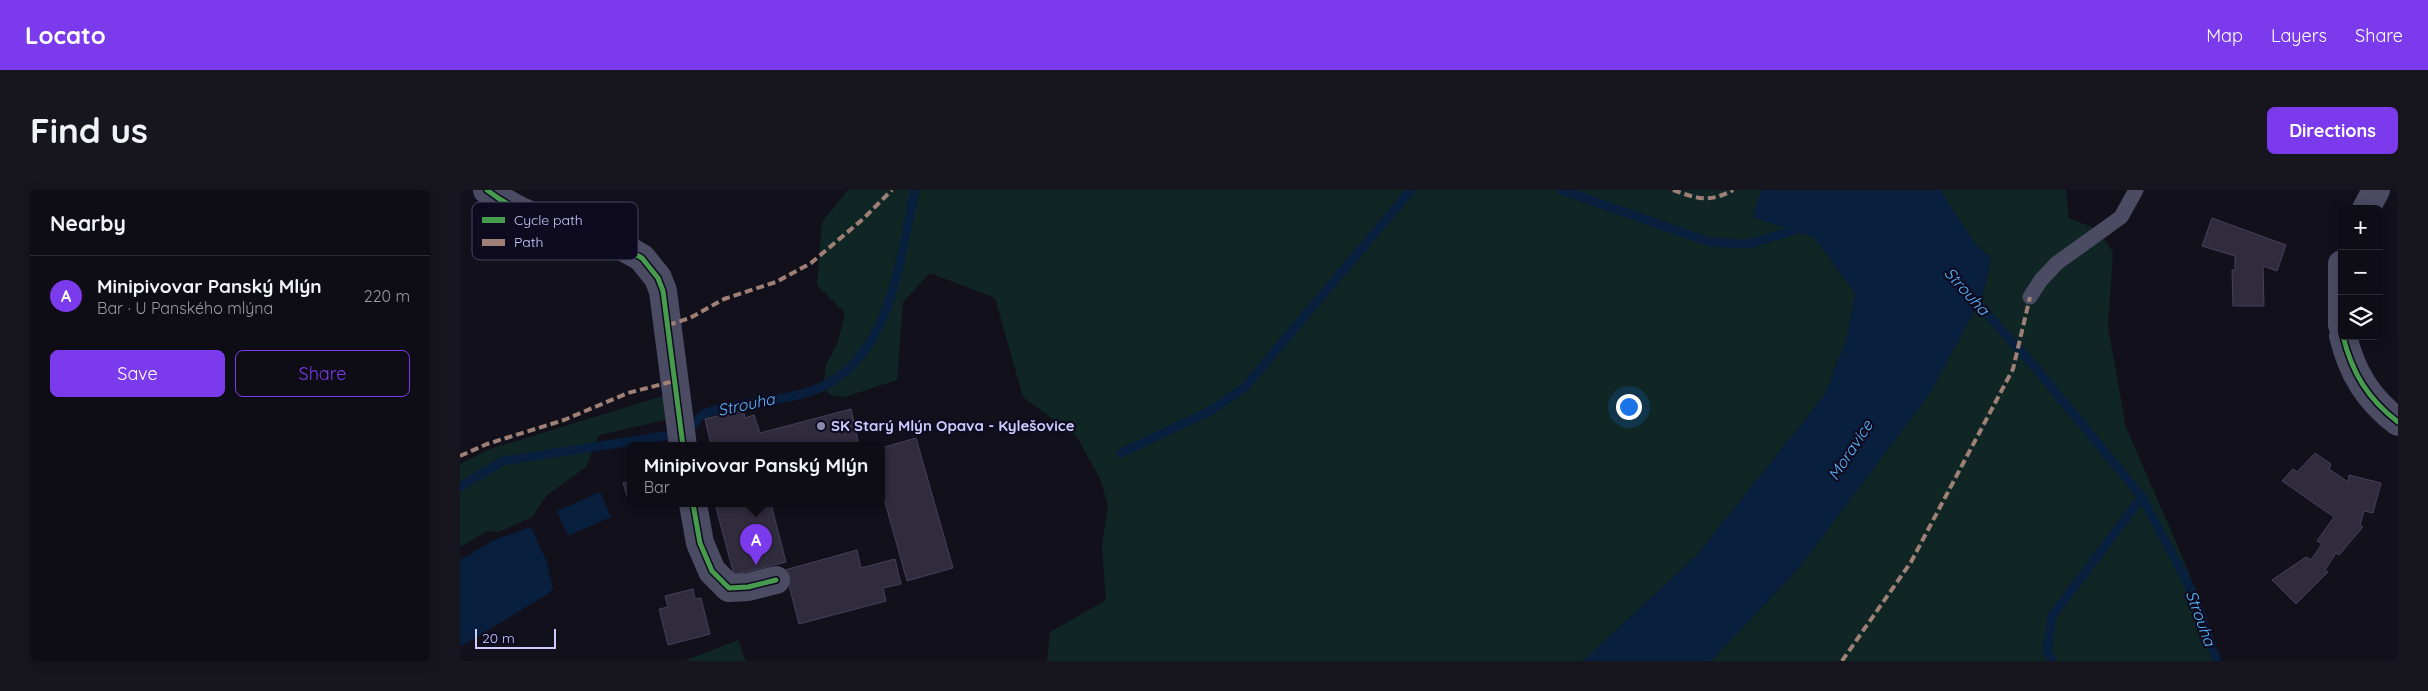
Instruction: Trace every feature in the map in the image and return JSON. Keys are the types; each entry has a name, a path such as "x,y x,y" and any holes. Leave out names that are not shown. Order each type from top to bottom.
{"street":[{"path":"487,190 506,202"},
{"path":"2368,205 2376,190"},
{"path":"638,256 658,278 665,299 683,442"},
{"path":"2344,340 2353,369 2361,385 2371,399 2398,422"},
{"path":"694,507 700,543 712,571 730,588 748,587 776,580"}],"lane":[{"path":"2030,297 2041,280 2057,264 2121,217 2136,190"}],"green space":[{"path":"848,190 1762,190 1753,217 1814,237 1855,293 1847,338 1824,396 1696,556 1583,661 1047,661 1050,632 1106,600 1102,547 1108,505 1100,479 1077,437 1023,397 995,298 930,273 903,302 897,380 845,397 831,395 823,387 826,365 838,342 845,313 817,285 822,222"},
{"path":"1940,190 2066,190 2069,218 2096,229 2113,252 2108,327 2126,427 2188,570 2221,661 1711,661 1798,569 1930,392 1983,295 1991,258 1974,242"},
{"path":"666,395 669,419 599,435 586,467 547,495 532,517 499,532 487,531 460,547 460,464 490,449"},
{"path":"738,640 746,661 684,661"}],"water":[{"name":"Moravice","path":"1762,190 1940,190 1974,242 1991,258 1983,295 1930,393 1798,569 1711,661 1583,661 1696,556 1824,396 1847,338 1855,293 1814,237 1752,217"},
{"path":"600,492 611,517 568,536 557,511"},
{"path":"531,527 546,560 553,588 548,594 460,647 460,560 494,540"}],"building":[{"path":"2212,218 2286,245 2277,271 2263,266 2264,306 2233,306 2232,270 2235,270 2235,256 2202,246"},
{"name":"SK Starý Mlýn Opava - Kylešovice","path":"743,409 745,418 754,415 760,433 851,409 858,442 710,442 705,419"},
{"path":"916,438 953,568 907,581 885,502 885,447"},
{"path":"2315,453 2331,464 2329,469 2348,482 2349,475 2381,483 2373,513 2364,511 2360,525 2363,527 2339,555 2336,553 2325,570 2328,572 2296,604 2272,580 2306,557 2311,560 2322,544 2317,541 2334,517 2282,481 2293,469 2297,472"},
{"path":"627,482 627,496 623,483"},
{"path":"716,507 772,507 786,562 734,575"},
{"path":"857,550 861,568 895,559 901,584 883,588 886,601 799,624 785,570"},
{"path":"693,589 695,599 701,598 710,634 668,645 659,609 668,607 665,596"}],"waterway":[{"name":"Strouha","path":"460,487 503,461 671,435 690,428 706,413 733,406 804,394 842,375 861,355 877,331 888,304 904,246 915,190"},
{"path":"1121,453 1212,410 1245,387 1411,190"},
{"name":"Strouha","path":"1561,190 1710,242 1749,244 1805,227"},
{"name":"Strouha","path":"1971,296 2035,367 2142,497 2194,595 2217,661"},
{"path":"2052,661 2047,651 2052,616 2142,497"}],"marked path":[{"path":"668,325 690,318 724,299 776,282 811,263 863,219 892,190"},
{"path":"1673,190 1703,198 1717,197 1733,190"},
{"path":"1842,661 1911,562 2013,369 2030,297"},
{"path":"460,456 487,444 564,420 628,393 674,381"}],"cycle path":[{"path":"487,190 506,202"},
{"path":"638,256 658,278 663,291 682,442"},
{"path":"2344,340 2351,362 2363,384 2378,404 2398,422"},
{"path":"694,507 700,543 712,571 729,588 748,587 776,580"}],"place":[{"name":"SK Starý Mlýn Opava - Kylešovice","path":"821,426"},
{"name":"Minipivovar Panský Mlýn","path":"756,565"}]}
